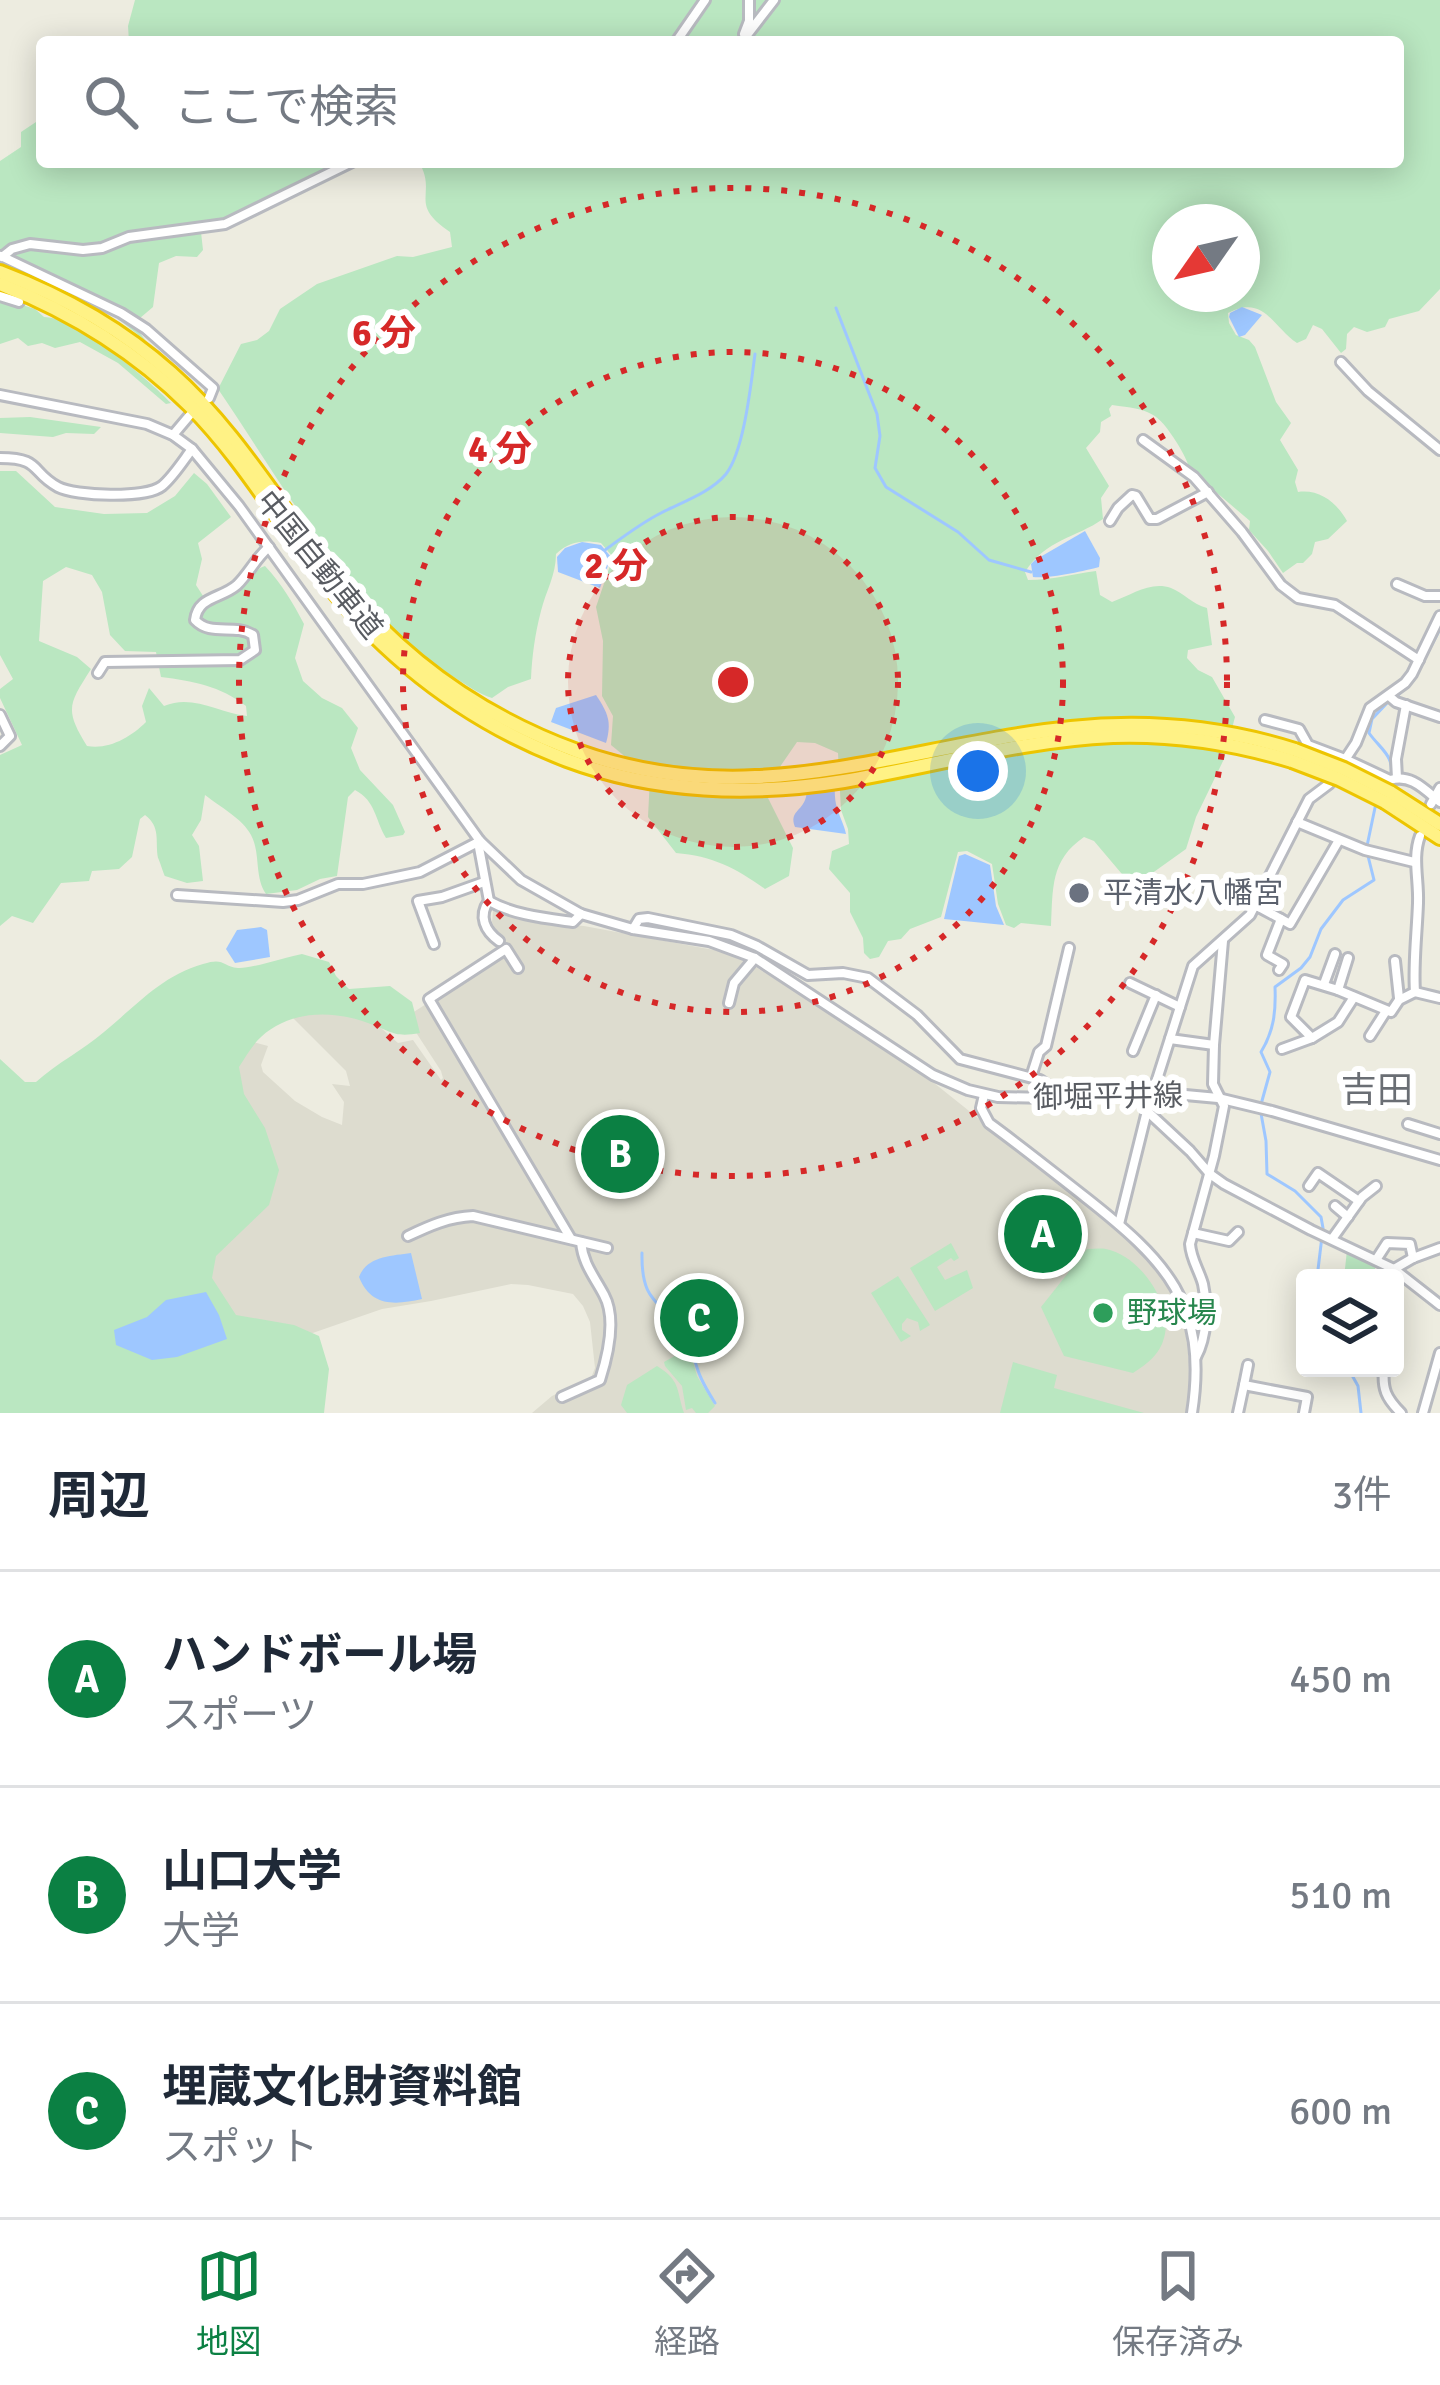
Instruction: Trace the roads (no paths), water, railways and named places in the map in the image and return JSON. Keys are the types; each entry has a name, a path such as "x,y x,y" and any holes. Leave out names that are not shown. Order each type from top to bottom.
{"highway":[{"name":"中国自動車道","path":"1,261 33,284 93,315 172,373 224,427 363,609 428,670 481,707 578,752 636,767 795,781"},
{"name":"中国自動車道","path":"0,284 69,314 163,381 216,435 354,618 421,680 506,734 570,761 651,782 728,789 842,775 1028,734 1154,724 1206,730 1344,769 1391,791 1440,824"},
{"name":"中国自動車道","path":"1391,791 1440,838"}],"street":[{"path":"680,36 705,0"},
{"path":"749,0 747,35 774,0"},
{"path":"209,398 213,388 146,329 121,313 1,261 11,249 30,244 83,250 129,237 225,224 340,168"},
{"path":"0,296 19,302"},
{"path":"1341,362 1368,391 1440,450"},
{"path":"0,395 147,424 192,449 269,547 479,842 521,880 581,914 633,929 639,919 648,918 716,932 758,946 808,975 868,978 917,1015 956,1056 1031,1077 1046,1084 1051,1098"},
{"path":"173,435 189,416"},
{"path":"1143,440 1194,477 1281,585 1298,598 1335,604 1419,660"},
{"path":"0,458 29,462 50,482 72,492 140,494 161,487 192,449"},
{"path":"1110,521 1132,495 1150,519 1157,519 1208,492"},
{"path":"98,673 105,662 250,656 255,650 254,635 246,630 206,629 195,620 195,613 206,600 242,581 269,547"},
{"path":"1397,584 1425,596 1440,596"},
{"path":"1391,791 1395,700 1440,616"},
{"path":"1119,1224 1192,966 1250,915 1309,799 1329,784 1356,743 1366,714 1395,700 1440,717"},
{"path":"0,715 10,736 0,746"},
{"path":"1265,720 1299,729 1308,745 1390,780 1391,791"},
{"path":"1391,791 1403,776 1436,798"},
{"path":"1297,822 1367,851 1414,862"},
{"path":"1415,992 1419,898 1414,862 1420,836"},
{"path":"1255,905 1290,924 1339,840"},
{"path":"479,842 489,901 543,918 573,922 581,914"},
{"path":"177,895 298,900 338,884 363,884 420,872 479,842"},
{"path":"434,944 418,901 484,882"},
{"path":"489,901 484,921 499,941"},
{"path":"1279,970 1283,964 1267,955 1281,919"},
{"name":"御堀平井線","path":"633,929 709,941 755,958 933,1075 984,1095 1051,1098 1154,1092 1218,1097 1440,1160"},
{"path":"1196,1357 1203,1344 1204,1302 1202,1281 1190,1253 1224,1106 1214,1084 1223,940"},
{"path":"1031,1077 1039,1052 1046,1046 1069,949"},
{"path":"518,968 506,950 428,998 576,1240 605,1297 611,1321 600,1380 562,1397"},
{"path":"1324,984 1335,954"},
{"path":"729,1003 734,982 755,958"},
{"path":"1338,990 1348,958"},
{"path":"1312,1038 1291,1017 1305,980 1393,1011 1400,993 1395,961"},
{"path":"1130,983 1180,1006"},
{"path":"1399,1000 1415,992 1440,998"},
{"path":"1133,1052 1156,995"},
{"path":"1282,1049 1338,1022 1354,997"},
{"path":"1370,1036 1386,1011"},
{"path":"1170,1039 1214,1045"},
{"path":"984,1095 981,1108 989,1124 1119,1224 1149,1251 1174,1286 1189,1320 1196,1357 1192,1413"},
{"path":"1147,1112 1210,1174 1394,1269 1440,1248"},
{"path":"1408,1124 1440,1134"},
{"path":"1309,1186 1318,1173 1359,1201"},
{"path":"1325,1235 1376,1186"},
{"path":"1335,1205 1348,1216"},
{"path":"408,1236 434,1223 473,1216 607,1248"},
{"path":"1193,1233 1228,1241 1238,1232"},
{"path":"1376,1260 1387,1244 1409,1244 1413,1258"},
{"path":"1404,1277 1440,1305"},
{"path":"1423,1413 1440,1353"},
{"path":"1238,1413 1248,1365"},
{"path":"1383,1377 1385,1395 1401,1413"},
{"path":"1244,1385 1307,1396 1304,1413"}],"water":[{"path":"1254,312 1262,315 1239,337 1230,313"},
{"path":"1085,531 1100,558 1099,567 1033,577 1035,560"},
{"path":"582,542 601,545 611,557 600,588 558,572 557,557 565,548"},
{"path":"596,695 608,718 606,743 551,722 556,708"},
{"path":"815,763 832,774 846,834 795,827 794,818 807,794 805,771"},
{"path":"959,856 990,865 1004,925 944,919"},
{"path":"237,930 267,930 270,957 235,963 226,949"},
{"path":"411,1253 422,1299 385,1302 364,1287 359,1277 368,1265"},
{"path":"206,1292 227,1339 177,1357 152,1360 116,1345 114,1330 147,1317 166,1300"}],"waterway":[{"path":"836,308 877,414 880,436 875,468 886,487 958,532 989,560 1031,572"},
{"path":"605,550 726,474 742,434 755,354"},
{"path":"1396,697 1413,681 1440,629"},
{"path":"1388,702 1372,719 1369,733 1389,759 1390,779"},
{"path":"1367,846 1376,803"},
{"path":"1318,1269 1321,1217 1295,1191 1267,1174 1260,1108 1270,1072 1261,1052 1273,1021 1275,987 1310,957 1321,929 1343,900 1374,880 1368,856"},
{"path":"642,1253 649,1292 684,1334 715,1403"},
{"path":"1353,1377 1361,1413"}],"place":[{"name":"平清水八幡宮","path":"1079,893"},
{"name":"山口大学","path":"620,1154"},
{"name":"ハンドボール場","path":"1043,1234"},
{"name":"野球場","path":"1103,1313"},
{"name":"埋蔵文化財資料館","path":"699,1318"}],"district":[{"name":"吉田","path":"1377,1090"}]}
